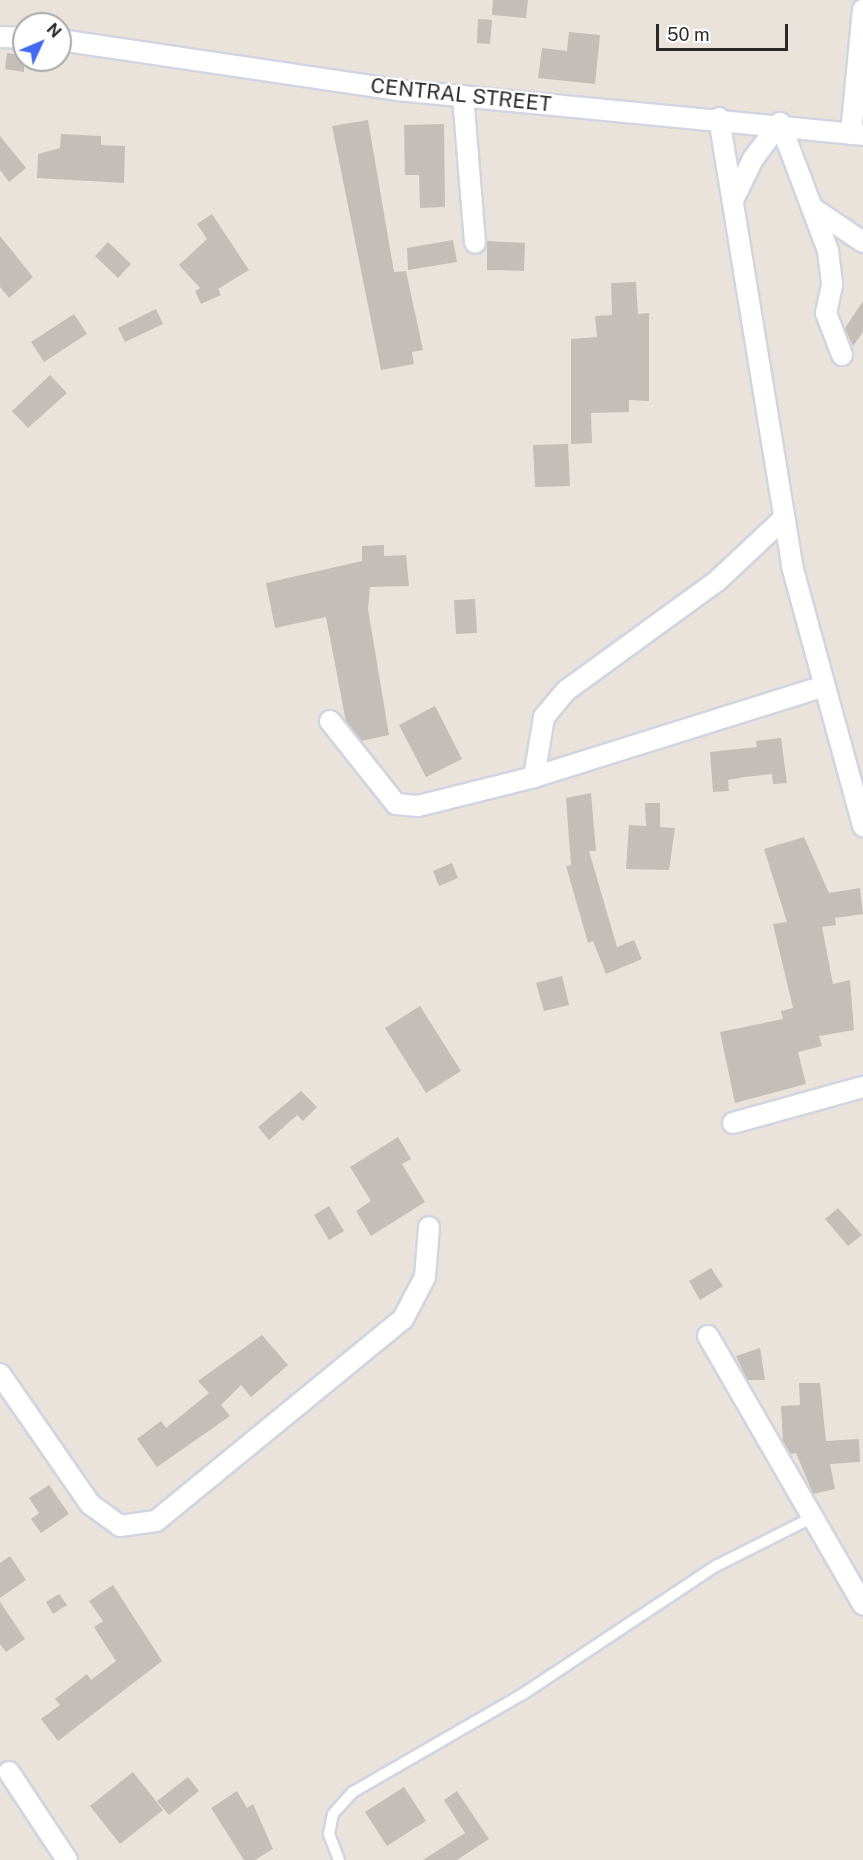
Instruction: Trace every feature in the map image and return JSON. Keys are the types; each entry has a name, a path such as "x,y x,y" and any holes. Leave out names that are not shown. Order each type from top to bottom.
{"street":[{"path":"857,134 863,10"},
{"name":"CENTRAL STREET","path":"72,42 463,96 780,123 857,134"},
{"path":"463,96 475,243"},
{"path":"719,118 784,518 825,686 863,826"},
{"path":"733,200 753,159 780,123"},
{"path":"780,123 814,209 831,274 826,313 842,355"},
{"path":"814,209 863,242"},
{"path":"534,777 544,717 567,690 717,581 784,518"},
{"path":"330,721 396,804 444,802 534,777 825,686"},
{"path":"733,1123 863,1087"},
{"path":"0,1374 90,1504 120,1526 156,1521 402,1319 425,1277 429,1227"},
{"path":"708,1336 863,1605"},
{"path":"9,1772 68,1860"}],"lane":[{"path":"339,1860 331,1824 352,1792 523,1694 687,1583 811,1518"}],"building":[{"path":"493,0 528,0 526,18 492,15"},
{"path":"478,19 492,20 490,44 477,43"},
{"path":"569,32 600,35 595,84 538,78 542,48 567,51"},
{"path":"7,53 12,54 12,70 5,69"},
{"path":"368,120 394,272 406,271 423,350 412,352 414,364 381,370 332,126"},
{"path":"444,124 445,207 420,208 419,175 405,175 404,125"},
{"path":"61,134 101,136 101,145 125,146 124,183 37,178 38,154 60,148"},
{"path":"0,136 26,168 9,182 0,170"},
{"path":"212,214 249,270 218,289 221,295 201,304 195,291 200,288 179,265 207,239 197,224"},
{"path":"0,236 33,277 9,298 0,287"},
{"path":"453,240 457,262 408,270 407,248"},
{"path":"487,241 525,243 524,271 487,270"},
{"path":"108,242 131,264 118,278 95,256"},
{"path":"636,282 638,314 649,313 649,401 629,400 629,412 591,413 592,443 571,444 571,339 597,337 595,316 612,315 611,283"},
{"path":"863,301 863,332 853,346 845,328"},
{"path":"156,309 163,324 125,342 118,328"},
{"path":"74,314 87,334 44,362 31,342"},
{"path":"50,375 67,393 28,428 12,411"},
{"path":"568,444 570,486 535,487 533,445"},
{"path":"384,545 384,556 406,555 409,586 370,587 368,609 389,735 361,741 346,722 326,617 275,628 266,583 362,561 362,546"},
{"path":"475,599 477,633 456,634 454,600"},
{"path":"435,706 462,759 426,777 399,725"},
{"path":"781,738 787,783 773,784 772,774 745,777 728,780 729,791 713,792 710,752 757,747 756,741"},
{"path":"591,793 596,851 589,851 617,947 634,940 642,959 606,974 593,941 588,943 566,866 571,865 566,798"},
{"path":"645,803 660,803 660,827 675,828 669,870 626,869 629,825 646,826"},
{"path":"804,837 829,893 860,888 863,914 835,918 836,925 822,927 833,984 850,980 854,1030 819,1036 822,1046 798,1052 806,1084 735,1103 720,1032 783,1019 781,1011 793,1008 773,924 787,922 764,849"},
{"path":"452,863 458,878 439,886 433,871"},
{"path":"562,976 569,1005 544,1011 536,983"},
{"path":"420,1006 461,1071 426,1093 385,1028"},
{"path":"301,1091 317,1107 303,1121 297,1115 269,1140 258,1127"},
{"path":"398,1137 411,1159 402,1164 425,1202 371,1236 356,1211 371,1201 350,1167"},
{"path":"329,1206 344,1231 329,1240 314,1215"},
{"path":"838,1208 862,1235 848,1246 825,1219"},
{"path":"711,1268 723,1286 700,1300 689,1281"},
{"path":"262,1335 288,1365 251,1397 241,1385 221,1405 230,1416 157,1467 137,1439 161,1421 166,1428 209,1393 198,1381"},
{"path":"760,1348 765,1380 747,1380 736,1356"},
{"path":"799,1383 820,1383 826,1441 859,1439 860,1462 830,1464 835,1489 813,1494 796,1453 790,1454 783,1442 781,1406 800,1405"},
{"path":"49,1485 69,1514 41,1533 31,1519 39,1513 29,1498"},
{"path":"10,1556 26,1580 0,1598 0,1563"},
{"path":"113,1585 162,1661 58,1741 41,1719 60,1705 55,1699 87,1674 91,1680 116,1661 94,1627 103,1621 89,1601"},
{"path":"59,1594 67,1605 53,1614 46,1602"},
{"path":"0,1602 25,1639 6,1652 0,1644"},
{"path":"133,1772 163,1810 120,1844 90,1806"},
{"path":"188,1777 199,1791 169,1815 157,1801"},
{"path":"404,1787 426,1821 387,1846 365,1812"},
{"path":"237,1791 247,1808 253,1804 273,1849 255,1860 244,1860 211,1808"},
{"path":"457,1791 489,1839 457,1860 423,1860 465,1833 444,1800"}]}
